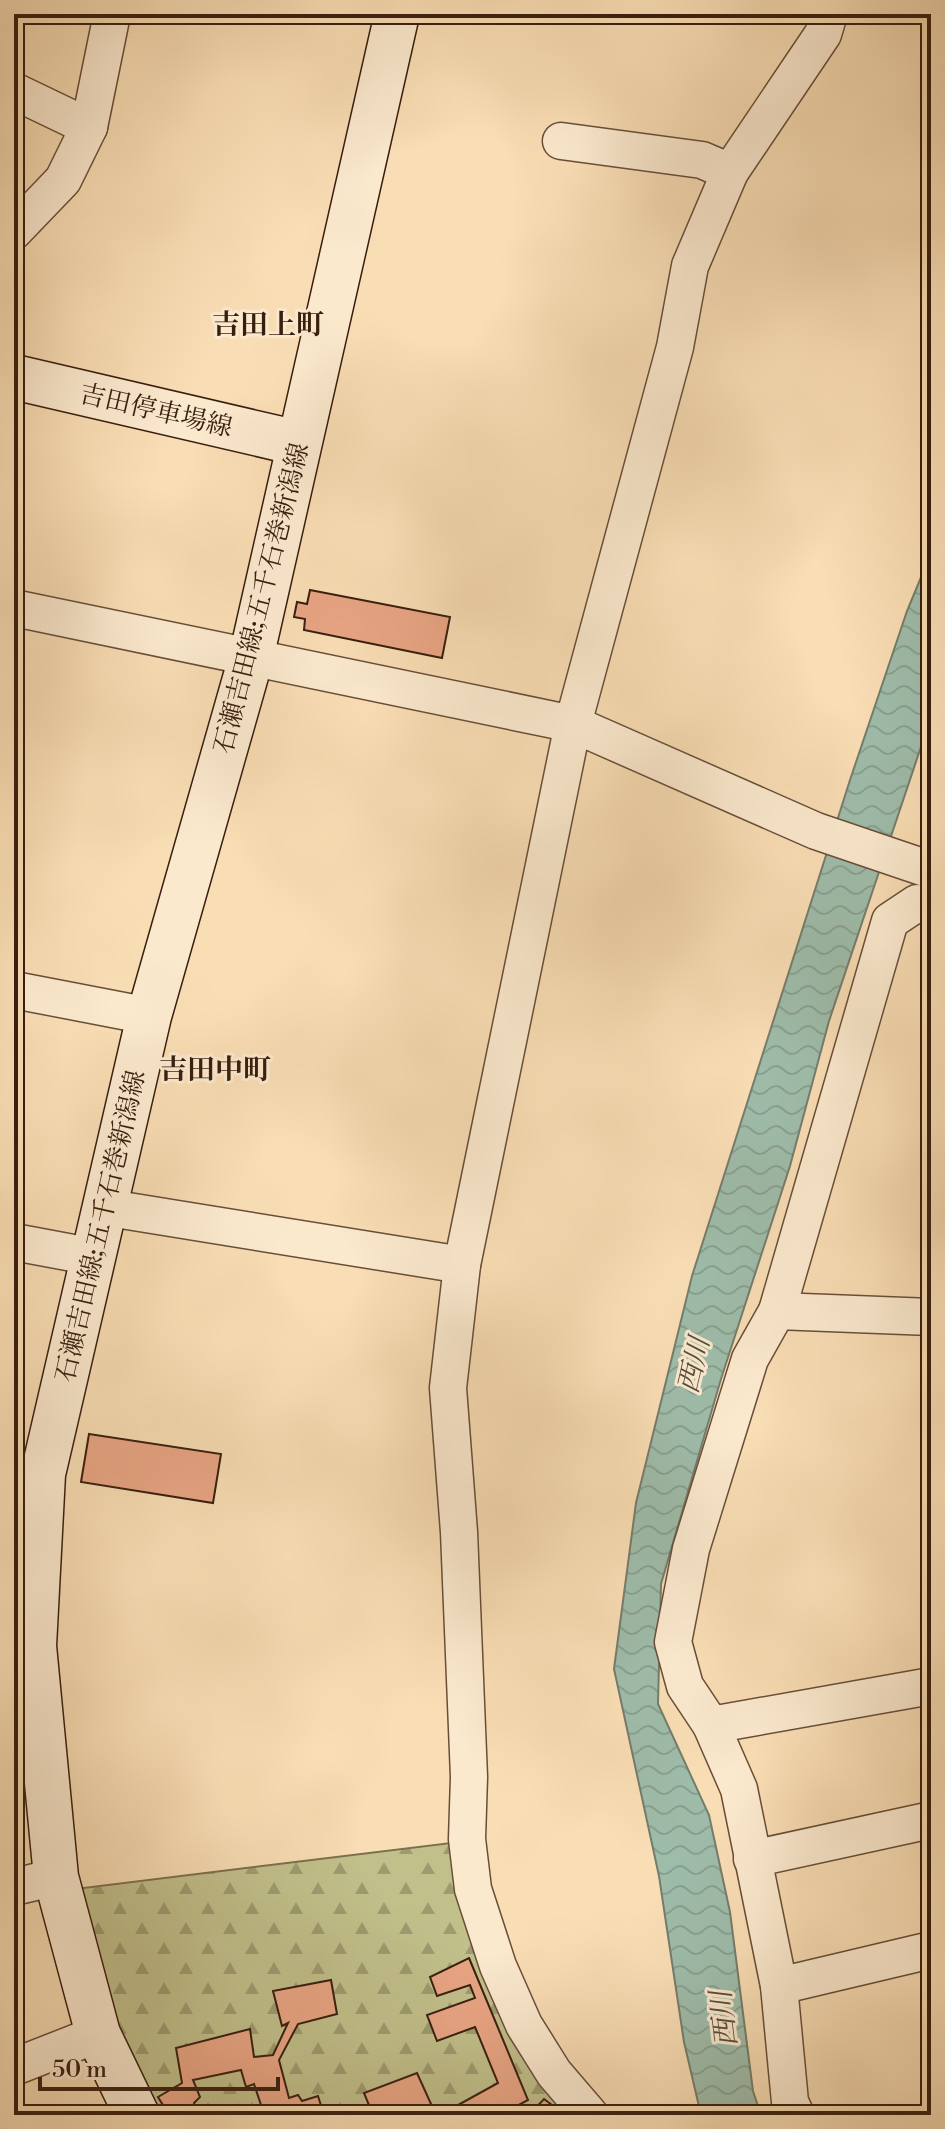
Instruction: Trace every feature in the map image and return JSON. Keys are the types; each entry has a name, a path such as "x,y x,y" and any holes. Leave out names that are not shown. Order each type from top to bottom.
{"main road":[{"name":"石瀬吉田線;五千石巻新潟線","path":"137,2115 98,2034 56,1877 34,1646 28,1474 94,1257 149,1016 251,658 397,14"},
{"name":"吉田停車場線","path":"14,377 298,443"}],"street":[{"path":"14,231 63,180 89,127 112,14"},
{"path":"590,2115 554,2073 524,2025 498,1966 473,1889 467,1839 469,1777 459,1532 448,1388 462,1265 573,724 675,347 690,266 730,172 823,34 829,14"},
{"path":"14,91 89,127"},
{"path":"561,141 702,160 730,172"},
{"path":"14,608 573,724 816,831 929,869"},
{"path":"796,2115 790,2102 779,1986 739,1789 711,1725 685,1686 673,1642 691,1549 750,1359 777,1311 890,921 917,903 931,908"},
{"path":"14,990 149,1016"},
{"path":"103,1207 462,1265"},
{"path":"14,1242 94,1257"},
{"path":"777,1311 931,1317"},
{"path":"711,1725 931,1686"},
{"path":"752,1859 931,1820"},
{"path":"14,1887 56,1877"},
{"path":"779,1986 931,1950"},
{"path":"14,2067 98,2034"}],"green space":[{"path":"459,1842 468,1910 600,2115 157,2115 114,2029 75,1889"}],"water":[{"name":"西川","path":"931,553 931,717 829,1021 790,1166 721,1379 661,1584 658,1704 709,1815 730,1912 753,2091 761,2115 701,2115 684,2042 659,1876 614,1669 636,1503 692,1276 850,780 907,611"}],"building":[{"path":"310,590 450,617 442,658 304,630 305,619 294,617 297,602 307,604"},
{"path":"89,1434 221,1454 213,1503 81,1482"},
{"path":"469,1958 528,2100 500,2115 440,2115 498,2083 475,2027 437,2041 427,2015 475,1998 470,1985 437,1996 430,1977"},
{"path":"331,1980 337,2014 298,2024 279,2060 289,2098 298,2095 302,2101 318,2096 324,2115 243,2115 262,2108 254,2084 246,2087 241,2070 193,2080 200,2097 194,2103 198,2115 169,2115 158,2097 182,2083 176,2048 250,2029 254,2057 273,2055 288,2023 282,2026 273,1991"},
{"path":"417,2073 436,2115 373,2115 364,2093"},
{"path":"544,2099 560,2111 556,2115 529,2115"},
{"path":"238,2105 241,2115 218,2113"}],"district":[{"name":"吉田上町","path":"268,324"},
{"name":"吉田中町","path":"215,1069"}]}
